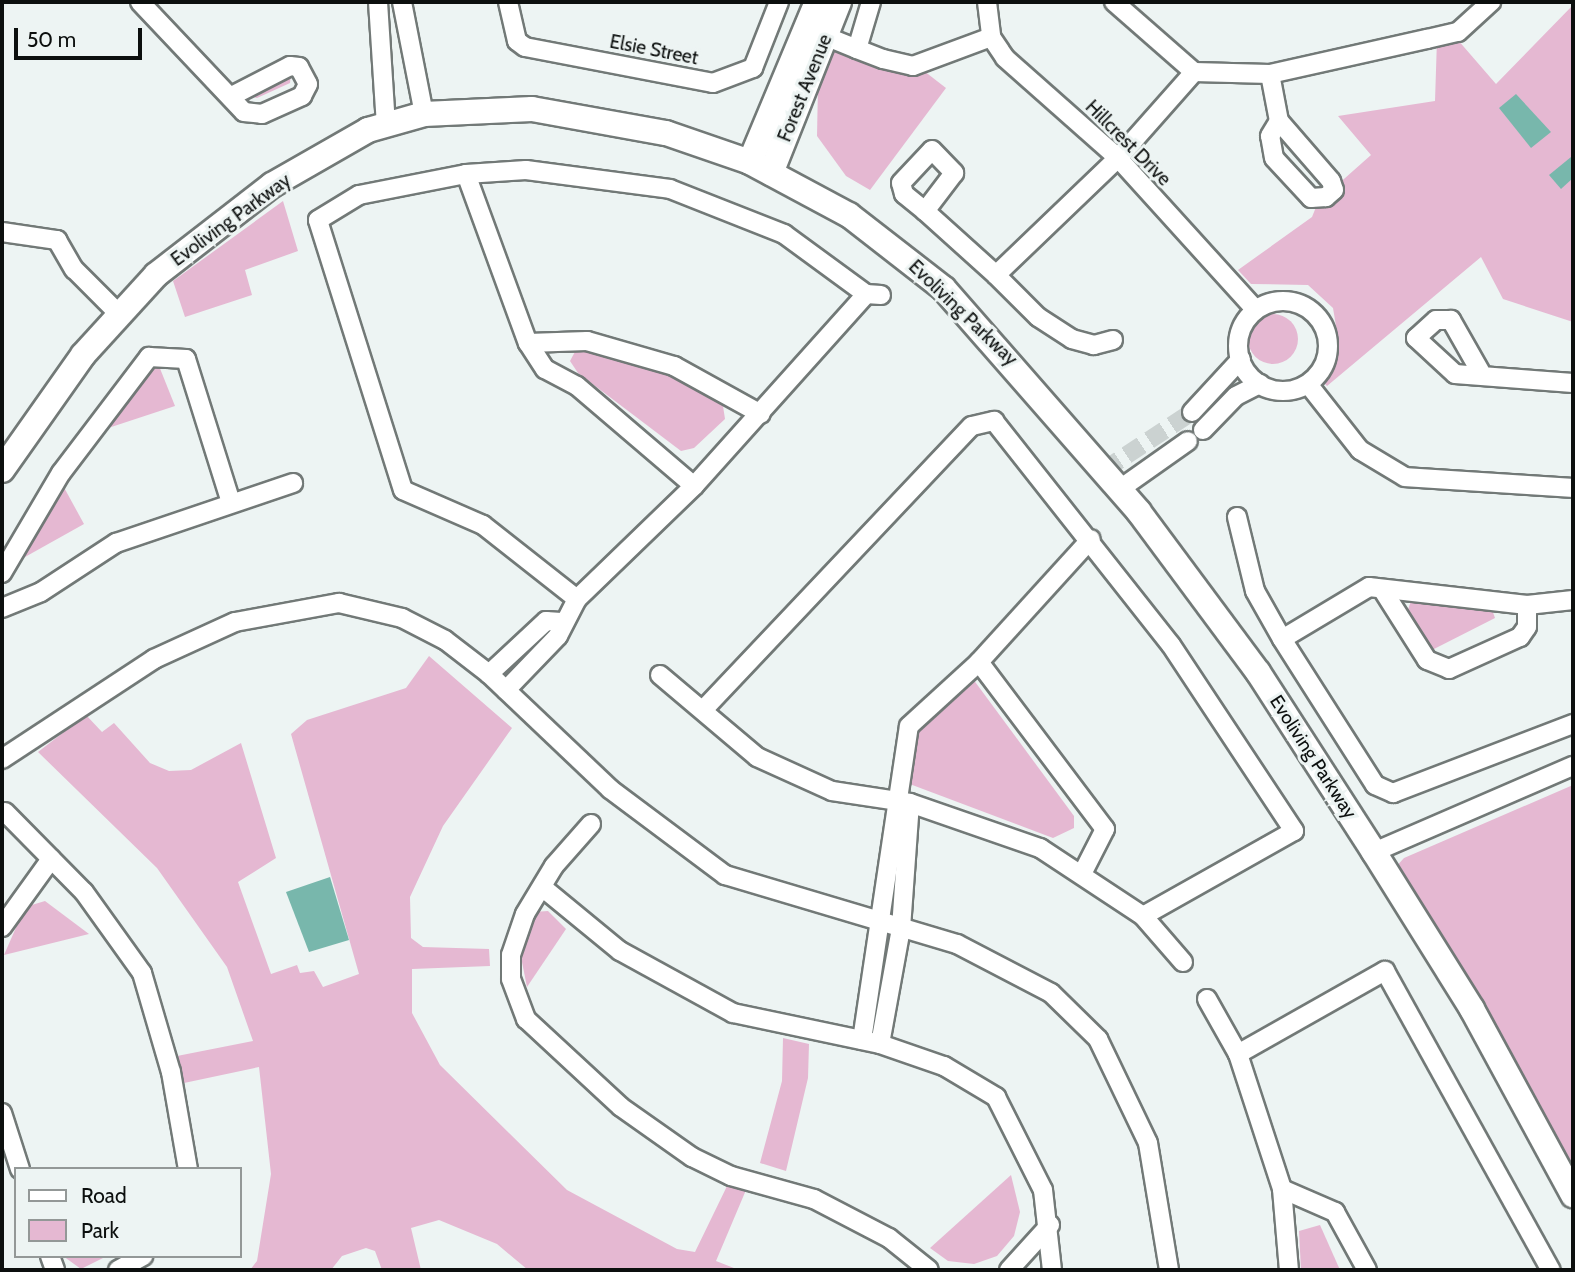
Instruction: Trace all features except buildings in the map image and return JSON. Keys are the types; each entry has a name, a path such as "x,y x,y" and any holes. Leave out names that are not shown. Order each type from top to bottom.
{"street":[{"path":"140,2 232,96"},
{"path":"378,2 386,125"},
{"path":"402,2 424,114"},
{"name":"Elsie Street","path":"508,2 517,41 525,47 713,83 753,68 779,2"},
{"name":"Forest Avenue","path":"816,32 817,2"},
{"name":"Forest Avenue","path":"761,168 816,32 839,2"},
{"path":"857,49 872,2"},
{"name":"Hillcrest Drive","path":"986,2 991,37 1005,58 1118,158 1256,310"},
{"path":"1114,2 1194,72 1270,74 1458,32 1491,2"},
{"path":"816,32 857,49 913,66 991,37"},
{"path":"996,275 1118,158 1194,72"},
{"path":"1270,74 1279,121"},
{"name":"Evoliving Parkway","path":"2,470 118,313 156,275 272,185 386,125 424,114 532,109 666,133 761,168 849,215 944,289 1121,489 1258,671 1374,852 1472,1009 1573,1195"},
{"path":"506,690 558,636 561,622 577,600 694,486 873,294 784,234 670,189 526,170 466,174 359,195 318,220 403,490 484,525 577,600"},
{"path":"466,174 528,343 545,369 577,386 694,486"},
{"path":"925,211 1038,317 1072,339 1094,345 1113,340"},
{"path":"2,232 57,240 75,269 118,313"},
{"path":"1287,301 1308,308 1323,324 1327,357 1308,384 1279,391 1259,384 1241,359 1242,327 1256,310 1287,301"},
{"path":"528,343 587,341 674,366 761,414"},
{"path":"2,573 61,472 149,356 186,359 230,499"},
{"path":"1192,412 1241,359"},
{"path":"1480,371 1573,383"},
{"path":"1203,430 1236,396 1259,384"},
{"path":"1308,384 1360,450 1405,477 1573,488"},
{"path":"703,710 972,426 994,421 1091,539 1171,645 1294,831 1143,916"},
{"path":"1121,489 1188,441"},
{"path":"2,608 41,592 116,542 230,499 293,483"},
{"path":"1237,517 1255,592 1375,785 1393,793 1573,724"},
{"path":"862,1040 902,803 909,726 979,662 1091,539"},
{"path":"1282,639 1358,588 1527,606 1573,600"},
{"path":"1382,589 1427,660 1449,669 1520,637 1527,606"},
{"path":"2,759 154,659 235,622 305,604 348,604 402,618 445,640 489,674 610,789 696,858 725,875 881,924 957,944 1051,993 1098,1039 1148,1143 1169,1270"},
{"path":"489,674 546,621 561,622"},
{"path":"979,662 1105,829 1083,872"},
{"path":"660,675 757,757 832,791 902,803 991,827 1083,872 1143,916 1183,962"},
{"path":"1374,852 1573,766"},
{"path":"880,1044 901,928 902,803"},
{"path":"5,812 112,925 142,973 171,1072 188,1167"},
{"path":"591,824 542,887 511,955 511,979 526,1019 621,1107 692,1157 732,1177 814,1199 889,1238 929,1270"},
{"path":"2,927 51,859"},
{"path":"542,887 620,951 684,990 781,1027 880,1044 944,1066 996,1097 1044,1190 1050,1225 1052,1270"},
{"path":"1238,1054 1385,971 1551,1270"},
{"path":"1207,999 1238,1054 1282,1189 1289,1270"},
{"path":"2,1118 19,1167"},
{"path":"1282,1189 1335,1212 1367,1270"},
{"path":"1009,1270 1050,1225"},
{"path":"118,1270 139,1258"}],"green space":[{"path":"1573,5 1573,322 1503,299 1481,257 1327,386 1319,378 1339,344 1333,308 1308,285 1251,284 1238,270 1312,217 1318,202 1371,155 1338,116 1435,101 1437,39 1451,32 1496,84"},
{"path":"835,46 915,64 946,88 870,190 846,176 817,136 818,86"},
{"path":"291,73 290,83 257,98 246,95"},
{"path":"283,201 298,251 245,270 252,295 185,317 173,281"},
{"path":"1273,314 1290,322 1298,339 1290,356 1273,364 1256,356 1248,339 1256,322"},
{"path":"577,348 659,370 702,390 723,406 725,419 694,448 681,451 578,373 570,361"},
{"path":"157,361 175,406 90,434"},
{"path":"61,482 84,524 25,557 21,551"},
{"path":"1411,601 1490,604 1495,618 1432,650 1406,615"},
{"path":"429,656 512,728 443,826 410,897 411,938 423,947 489,949 490,966 412,969 412,1013 440,1065 567,1190 677,1249 695,1252 728,1184 746,1190 716,1261 739,1270 528,1270 497,1244 439,1220 411,1228 421,1270 382,1270 375,1251 366,1248 342,1256 331,1270 250,1270 257,1261 271,1174 259,1067 184,1083 177,1056 253,1041 227,967 157,868 38,752 86,715 102,732 114,723 150,763 169,771 191,770 241,743 276,858 238,882 271,974 297,965 300,973 314,971 323,987 359,974 291,734 307,720 406,688"},
{"path":"973,679 1074,816 1074,828 1053,838 907,783 910,729"},
{"path":"1573,785 1573,1175 1459,964 1394,869 1404,858"},
{"path":"45,901 89,934 4,955 25,907"},
{"path":"548,911 566,929 527,987 520,952 534,912"},
{"path":"783,1038 809,1044 808,1078 786,1171 760,1163 782,1081"},
{"path":"1011,1175 1020,1212 1014,1236 997,1256 974,1264 948,1261 930,1248"},
{"path":"1320,1225 1340,1270 1301,1270 1299,1231"},
{"path":"66,1258 103,1258 81,1269"}],"shaded area":[{"path":"1516,94 1551,132 1531,148 1499,108"},
{"path":"1571,157 1573,178 1561,189 1549,175"},
{"path":"330,877 349,940 309,952 286,892"}],"tunnel":[{"path":"1104,470 1192,412"}]}
